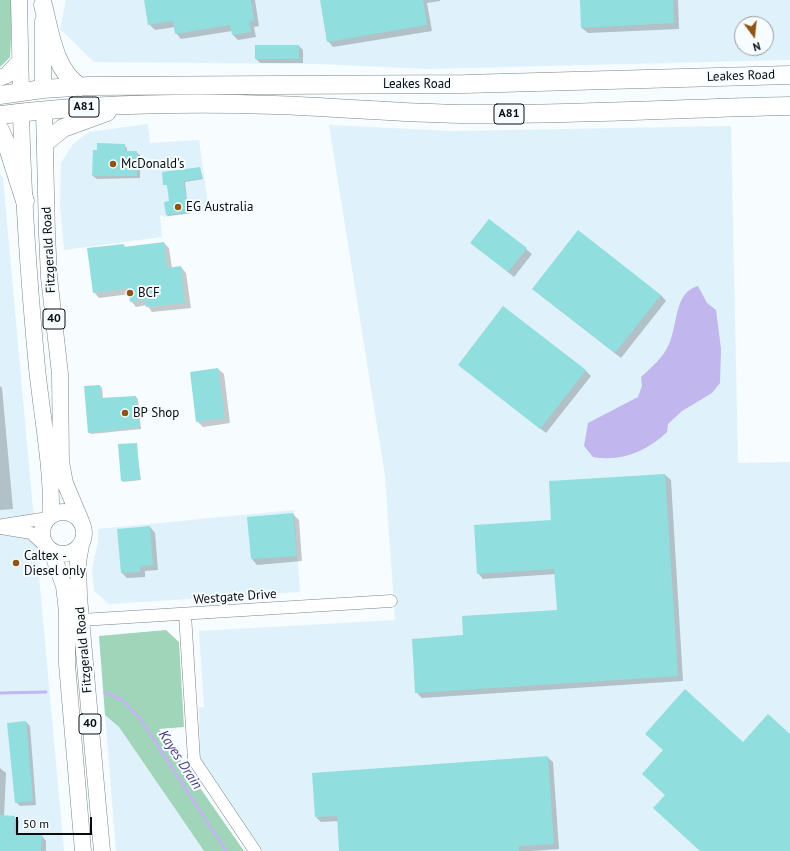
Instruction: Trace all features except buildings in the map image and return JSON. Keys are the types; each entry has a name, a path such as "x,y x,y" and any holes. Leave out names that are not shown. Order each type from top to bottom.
{"highway":[{"path":"43,2 52,40 63,68 70,79 80,87"},
{"name":"Leakes Road","path":"0,94 43,89 80,87 227,84 465,84 790,75"},
{"name":"Fitzgerald Road","path":"43,89 44,110"},
{"name":"Fitzgerald Road","path":"20,92 21,113"},
{"name":"A81","path":"44,110 124,105 189,104 275,105 394,112 472,114 790,106"},
{"path":"46,142 63,128 124,105"},
{"path":"0,115 44,110"},
{"path":"0,130 8,148 25,201"}],"main road":[{"name":"Fitzgerald Road","path":"19,0 20,92"},
{"name":"Fitzgerald Road","path":"43,2 43,89"},
{"path":"0,78 7,75 20,61"},
{"name":"Fitzgerald Road","path":"44,110 46,142 45,187 49,277 60,374 61,462 65,483 81,521"},
{"name":"Fitzgerald Road","path":"21,113 25,201 36,352 52,497 50,517"},
{"path":"50,517 64,512 70,513 81,521"},
{"name":"40","path":"50,517 42,530 44,543 50,550"},
{"name":"40","path":"81,521 85,533 81,546"},
{"name":"Fitzgerald Road","path":"81,546 78,562 81,620 102,851"},
{"path":"50,550 58,554 71,553 81,546"},
{"name":"Fitzgerald Road","path":"50,550 64,586 67,612 67,664 84,851"}],"street":[{"path":"0,527 22,521 50,517"},
{"path":"0,527 31,533 50,550"},
{"name":"Westgate Drive","path":"81,620 391,601"},
{"path":"186,614 194,760 255,851"}],"shaded area":[{"path":"66,0 790,0 790,60 428,69 319,64 94,62 60,29"},
{"path":"148,124 150,143 199,140 209,211 165,217 160,215 162,237 64,250 60,204 61,163 73,144 89,132"},
{"path":"329,125 453,131 731,126 738,463 790,462 790,851 263,851 200,762 199,707 204,707 199,631 395,620 385,476"},
{"path":"0,174 3,178 64,851 0,851"},
{"path":"698,286 707,303 716,310 721,349 720,383 712,393 682,411 668,424 667,432 651,445 623,457 593,457 584,446 588,423 638,397 642,386 641,377 653,366 667,349 681,302 690,289"},
{"path":"294,510 300,592 109,604 94,591 92,570 98,542 98,529"},
{"path":"105,715 119,727 204,851 116,851"}],"green space":[{"path":"0,0 13,0 10,57 0,67"},
{"path":"166,630 179,642 184,727 159,729 244,851 204,851 119,727 105,715 99,636"}],"waterway":[{"name":"Kayes Drain","path":"0,693 46,692"},
{"name":"Kayes Drain","path":"105,693 121,699 139,717 226,851"}],"place":[{"name":"McDonald's","path":"113,164"},
{"name":"EG Australia","path":"178,207"},
{"name":"BCF","path":"130,293"},
{"name":"BP Shop","path":"125,413"},
{"name":"Caltex - Diesel only","path":"16,563"}]}
